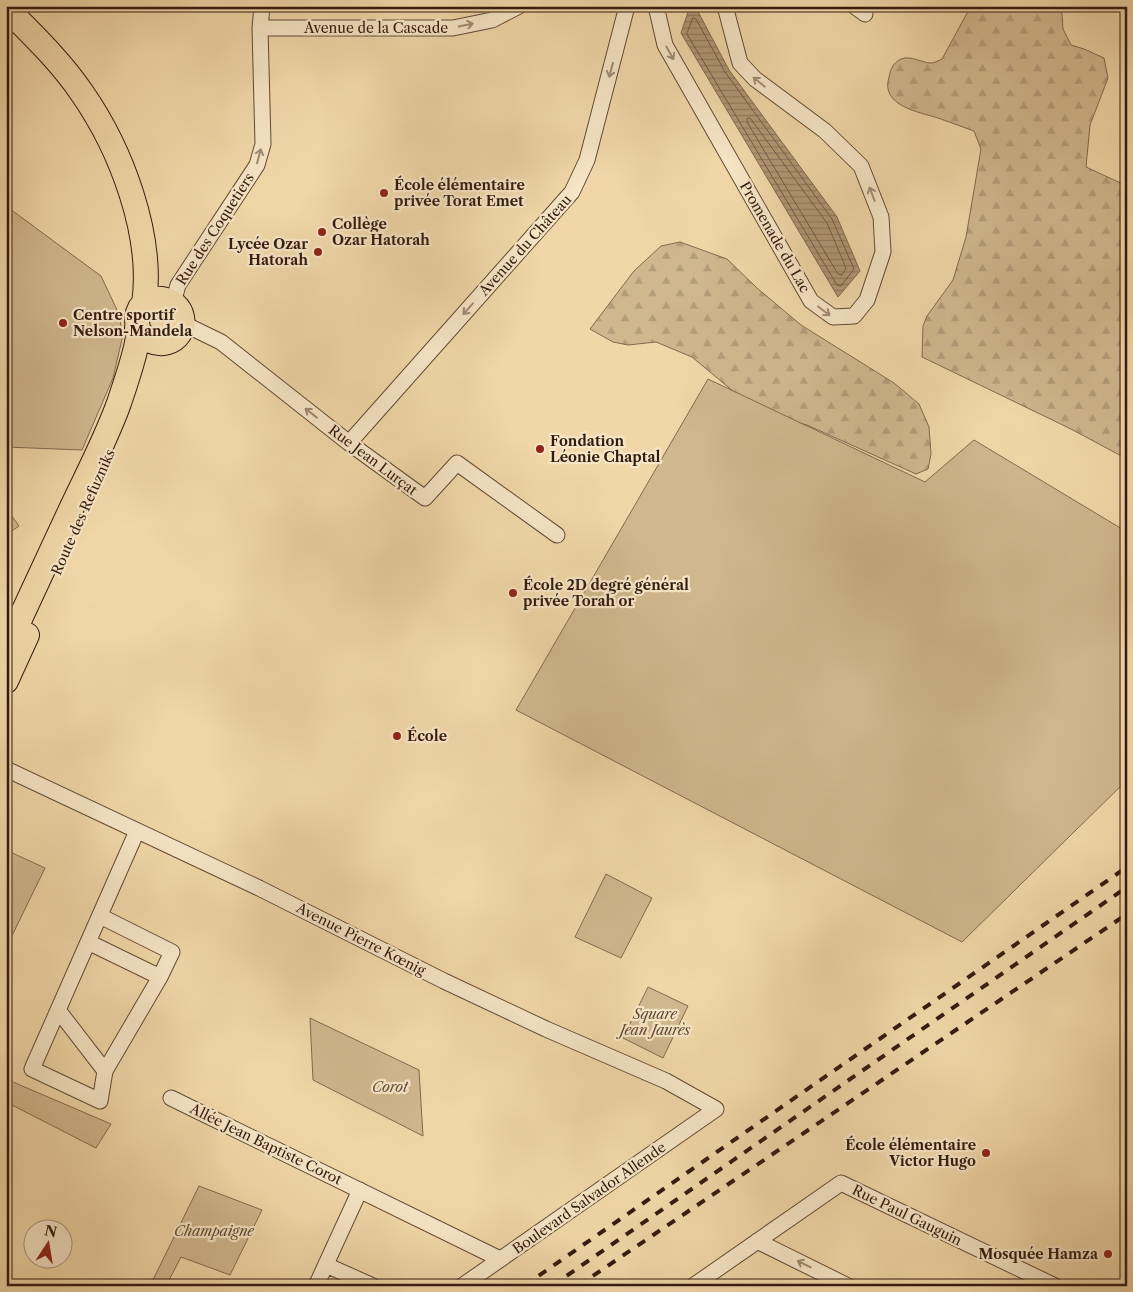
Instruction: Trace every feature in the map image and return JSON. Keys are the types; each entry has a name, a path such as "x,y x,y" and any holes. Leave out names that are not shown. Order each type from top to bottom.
{"main road":[{"path":"26,6 65,48 82,70 115,129 140,189 148,222 152,267 176,336 170,341 158,344 144,337 137,328"},
{"path":"6,8 48,51 82,93 102,127 117,156 130,188 140,226 146,280 166,307"},
{"name":"Route des Refuzniks","path":"6,649 113,418 135,349 138,335 137,315 166,307"},
{"name":"Route des Refuzniks","path":"6,681 123,424 136,390 142,365 158,344"}],"street":[{"name":"Rue des Coquetiers","path":"166,307 178,285 257,165 263,144 260,28 262,6"},
{"name":"Avenue de la Cascade","path":"260,28 453,28 492,20 519,6"},
{"name":"Avenue du Château","path":"349,443 572,192 588,160 627,6"},
{"name":"Promenade du Lac","path":"656,6 665,45 811,301 833,317 854,316 866,300 883,252 881,217 861,166 825,131 755,79 740,64 725,6"},
{"name":"Rue Jean Lurçat","path":"166,307 221,342 349,443 425,498 457,463 557,535"},
{"name":"Avenue Pierre Kœnig","path":"6,769 276,896 444,982 666,1081 716,1109"},
{"path":"100,916 172,952 160,977 106,1071 100,1101 32,1069 137,831"},
{"path":"88,942 160,977"},
{"path":"58,1010 106,1071"},
{"name":"Allée Jean Baptiste Corot","path":"171,1098 500,1259"},
{"name":"Boulevard Salvador Allende","path":"462,1286 716,1109"},
{"name":"Rue Paul Gauguin","path":"757,1242 841,1183 1054,1286"},
{"path":"316,1286 360,1190"},
{"path":"693,1286 757,1242 848,1286"},
{"path":"326,1265 373,1286"}],"green space":[{"path":"971,6 1058,6 1062,14 1063,29 1071,45 1104,58 1108,78 1090,125 1086,167 1127,186 1127,459 1071,429 922,357 923,326 927,316 953,280 966,237 981,149 974,131 912,110 896,101 890,95 888,87 889,77 893,66 901,59 909,58 931,63 942,59"},
{"name":"Centre sportif Nelson-Mandela","path":"6,206 101,276 118,312 123,335 113,378 82,450 6,447"},
{"path":"680,242 727,259 757,288 801,325 894,383 919,404 929,427 931,454 928,469 916,474 807,425 764,413 734,392 692,357 656,342 628,345 613,342 590,329 634,271 661,246"},
{"path":"708,379 925,482 974,440 1127,532 1127,780 962,942 516,710"},
{"path":"6,508 19,526 6,535"},
{"path":"6,850 45,868 6,948"},
{"path":"606,874 652,898 621,958 575,937"},
{"name":"Square Jean Jaurès","path":"648,987 688,1006 663,1058 623,1038"},
{"name":"Corot","path":"310,1018 419,1070 423,1136 313,1080"},
{"path":"6,1079 111,1124 96,1148 6,1102"},
{"name":"Champaigne","path":"199,1186 262,1210 230,1275 181,1257 166,1286 150,1286"}],"water":[{"path":"690,6 695,6 729,70 837,217 860,271 838,297 681,33"}],"railway":[{"path":"524,1286 1127,867"},
{"path":"552,1286 1127,887"},
{"path":"578,1286 1127,914"}],"place":[{"name":"École élémentaire privée Torat Emet","path":"384,193"},
{"name":"Collège Ozar Hatorah","path":"322,232"},
{"name":"Lycée Ozar Hatorah","path":"318,252"},
{"name":"Centre sportif Nelson-Mandela","path":"63,323"},
{"name":"Fondation Léonie Chaptal","path":"540,449"},
{"name":"École 2D degré général privée Torah or","path":"513,593"},
{"name":"École","path":"397,736"},
{"name":"École élémentaire Victor Hugo","path":"986,1153"},
{"name":"Mosquée Hamza","path":"1108,1254"}]}
